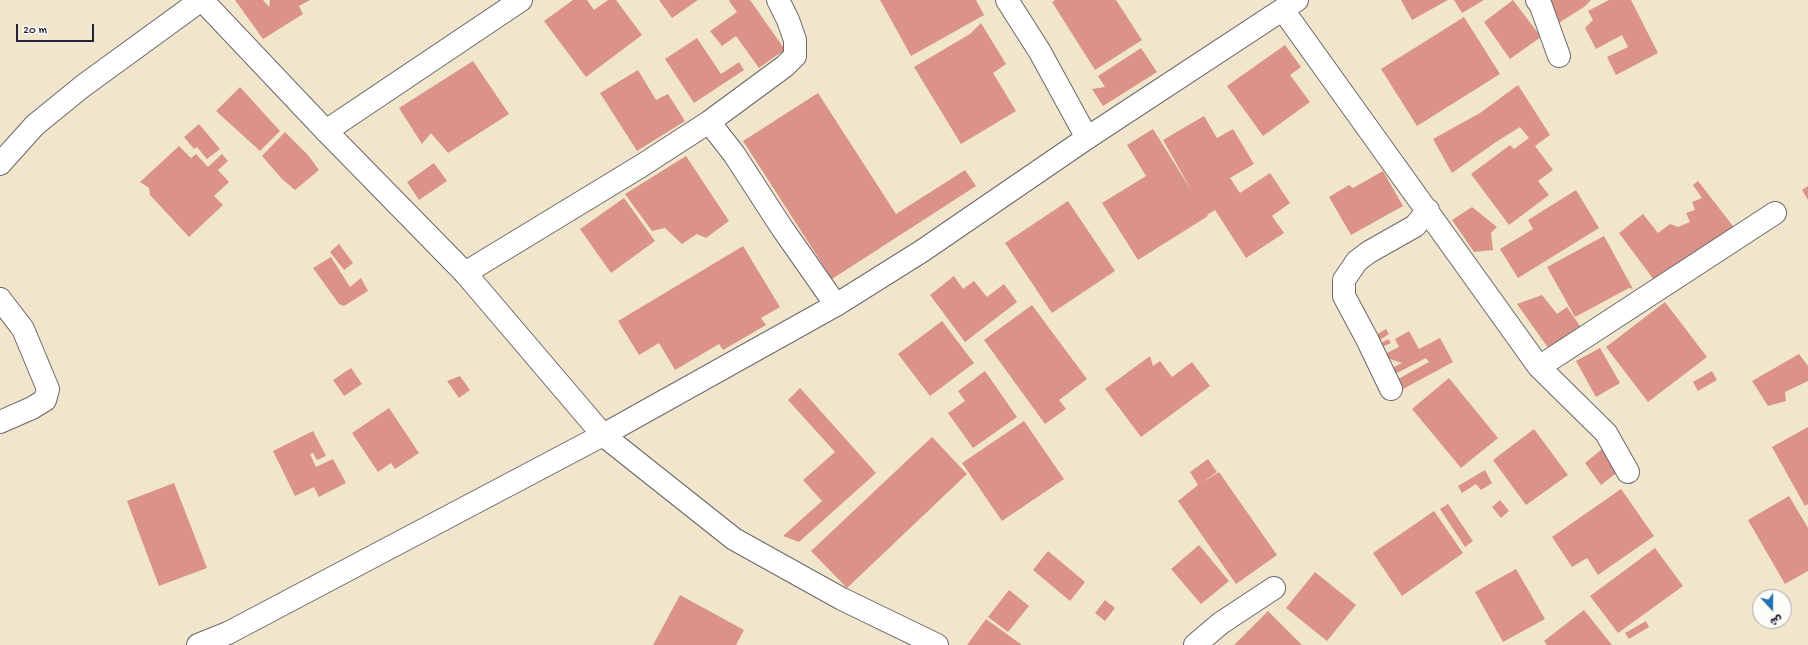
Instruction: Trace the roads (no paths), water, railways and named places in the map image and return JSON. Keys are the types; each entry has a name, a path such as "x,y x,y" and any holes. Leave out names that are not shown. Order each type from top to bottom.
{"street":[{"path":"0,164 35,125 83,86 202,0 326,131 465,273 603,435 670,490 734,539 842,599 937,645"},
{"path":"326,131 520,0"},
{"path":"465,273 641,166 709,122 785,66 796,56 795,40 788,20 778,0"},
{"path":"1007,0 1040,52 1087,138"},
{"path":"1537,0 1541,6 1559,56"},
{"path":"198,645 228,633 603,435 836,305 922,251 1087,138 1290,5 1428,210 1539,367 1606,433 1628,472"},
{"path":"709,122 734,154 782,228 836,305"},
{"path":"1391,389 1368,339 1344,296 1344,280 1357,261 1369,252 1415,226 1428,210"},
{"path":"1539,367 1775,213"},
{"path":"0,299 23,329 48,389 45,400 32,408 0,422"},
{"path":"1195,645 1220,623 1274,588"}]}
